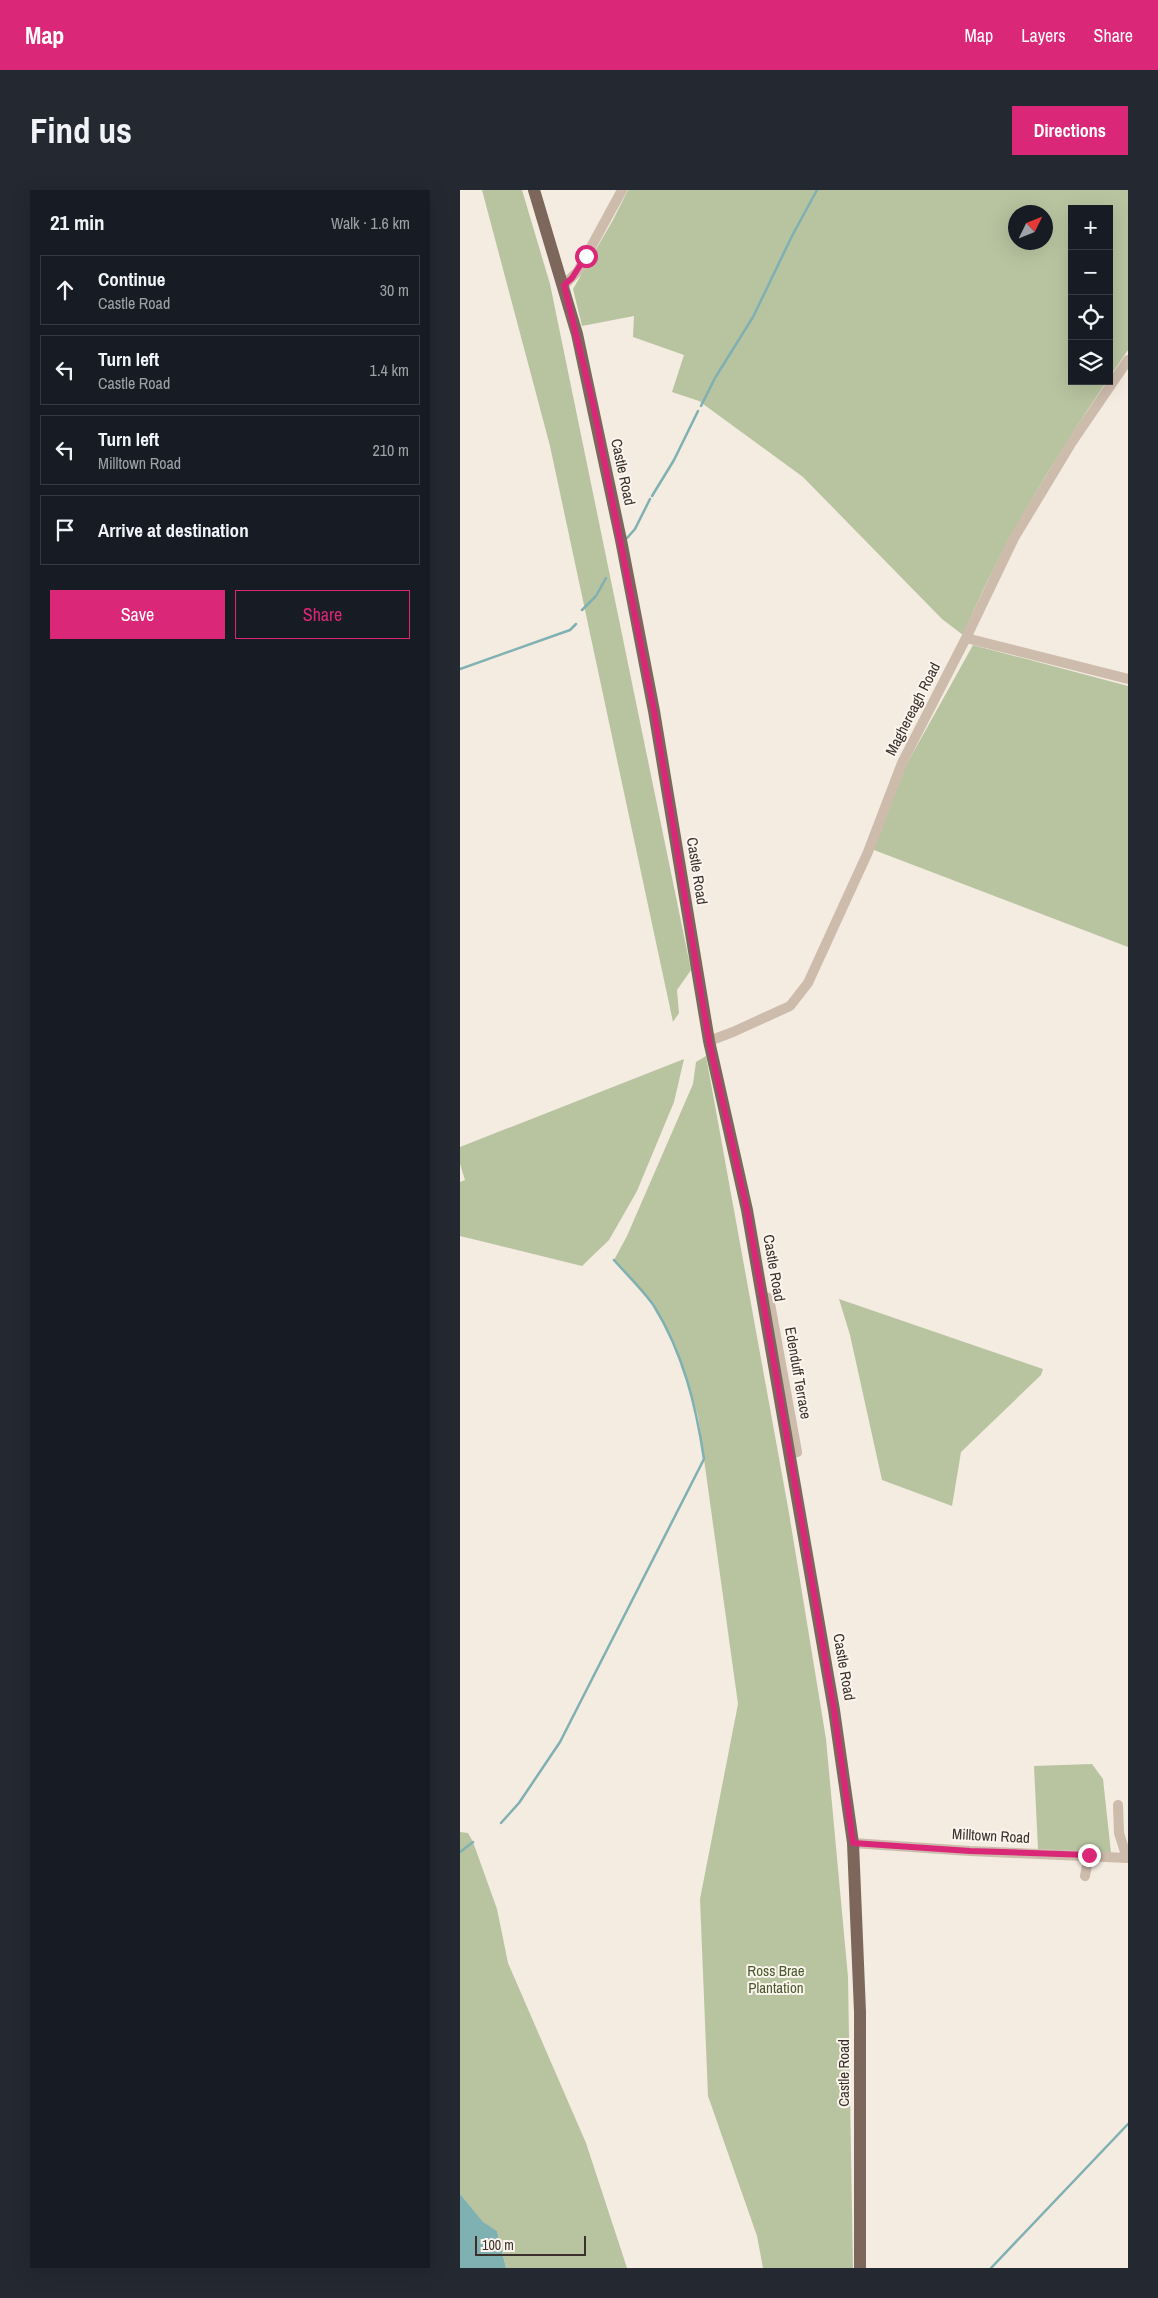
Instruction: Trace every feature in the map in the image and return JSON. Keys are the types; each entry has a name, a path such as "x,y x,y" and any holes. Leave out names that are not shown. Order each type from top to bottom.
{"main road":[{"name":"Castle Road","path":"534,190 564,285 593,404 654,711 709,1041 747,1210 762,1296 777,1359 788,1422 790,1454 836,1719 853,1843 860,2012 860,2268"}],"street":[{"path":"564,285 578,271 622,190"},
{"name":"Maghereagh Road","path":"709,1041 790,1006 805,989 868,852 902,763 1027,515 1072,442 1128,360"},
{"path":"966,638 1128,680"},
{"path":"1118,1805 1122,1818 1119,1833 1127,1858"},
{"name":"Milltown Road","path":"853,1843 970,1851 1127,1858"},
{"path":"1085,1876 1089,1855"}],"green space":[{"path":"482,190 522,190 550,284 691,970 677,990 679,1013 673,1022 550,446"},
{"path":"628,190 1128,190 1128,350 1113,372 1113,205 1068,205 1068,385 1104,385 1047,473 1011,536 963,635 942,619 803,477 699,401 672,392 684,355 633,337 634,316 582,326 573,289"},
{"path":"973,645 1128,686 1128,947 874,850 904,769"},
{"name":"Ross Brae Plantation","path":"706,1056 789,1513 826,1739 848,1977 853,2268 763,2268 757,2236 708,2096 700,1899 738,1704 698,1416 678,1352 653,1305 614,1260 627,1236 693,1084 696,1062"},
{"path":"684,1059 674,1102 637,1191 609,1240 582,1266 460,1236 460,1182 465,1180 460,1164 460,1147"},
{"path":"839,1299 1043,1369 1041,1375 961,1452 952,1506 882,1480 850,1335"},
{"path":"1092,1764 1103,1779 1111,1853 1038,1849 1034,1766"},
{"path":"460,1832 468,1833 473,1842 497,1909 508,1963 586,2143 627,2268 506,2268 497,2231 483,2223 460,2194"}],"water":[{"path":"460,2194 483,2222 497,2231 506,2268 460,2268"}],"waterway":[{"path":"701,406 715,378 753,317 792,236 817,190"},
{"path":"652,496 674,460 698,411"},
{"path":"627,538 635,529 650,499"},
{"path":"582,610 596,596 606,578"},
{"path":"460,669 570,630 576,624"},
{"path":"501,1823 519,1803 560,1742 704,1459 697,1419 687,1380 673,1342 654,1306 614,1260"},
{"path":"460,1852 473,1842"},
{"path":"991,2268 1128,2124"}],"route":[{"path":"586,256 578,271 564,285 593,404 621,540 654,711 709,1041 747,1210 834,1710 853,1843 970,1851 1089,1855"}]}
